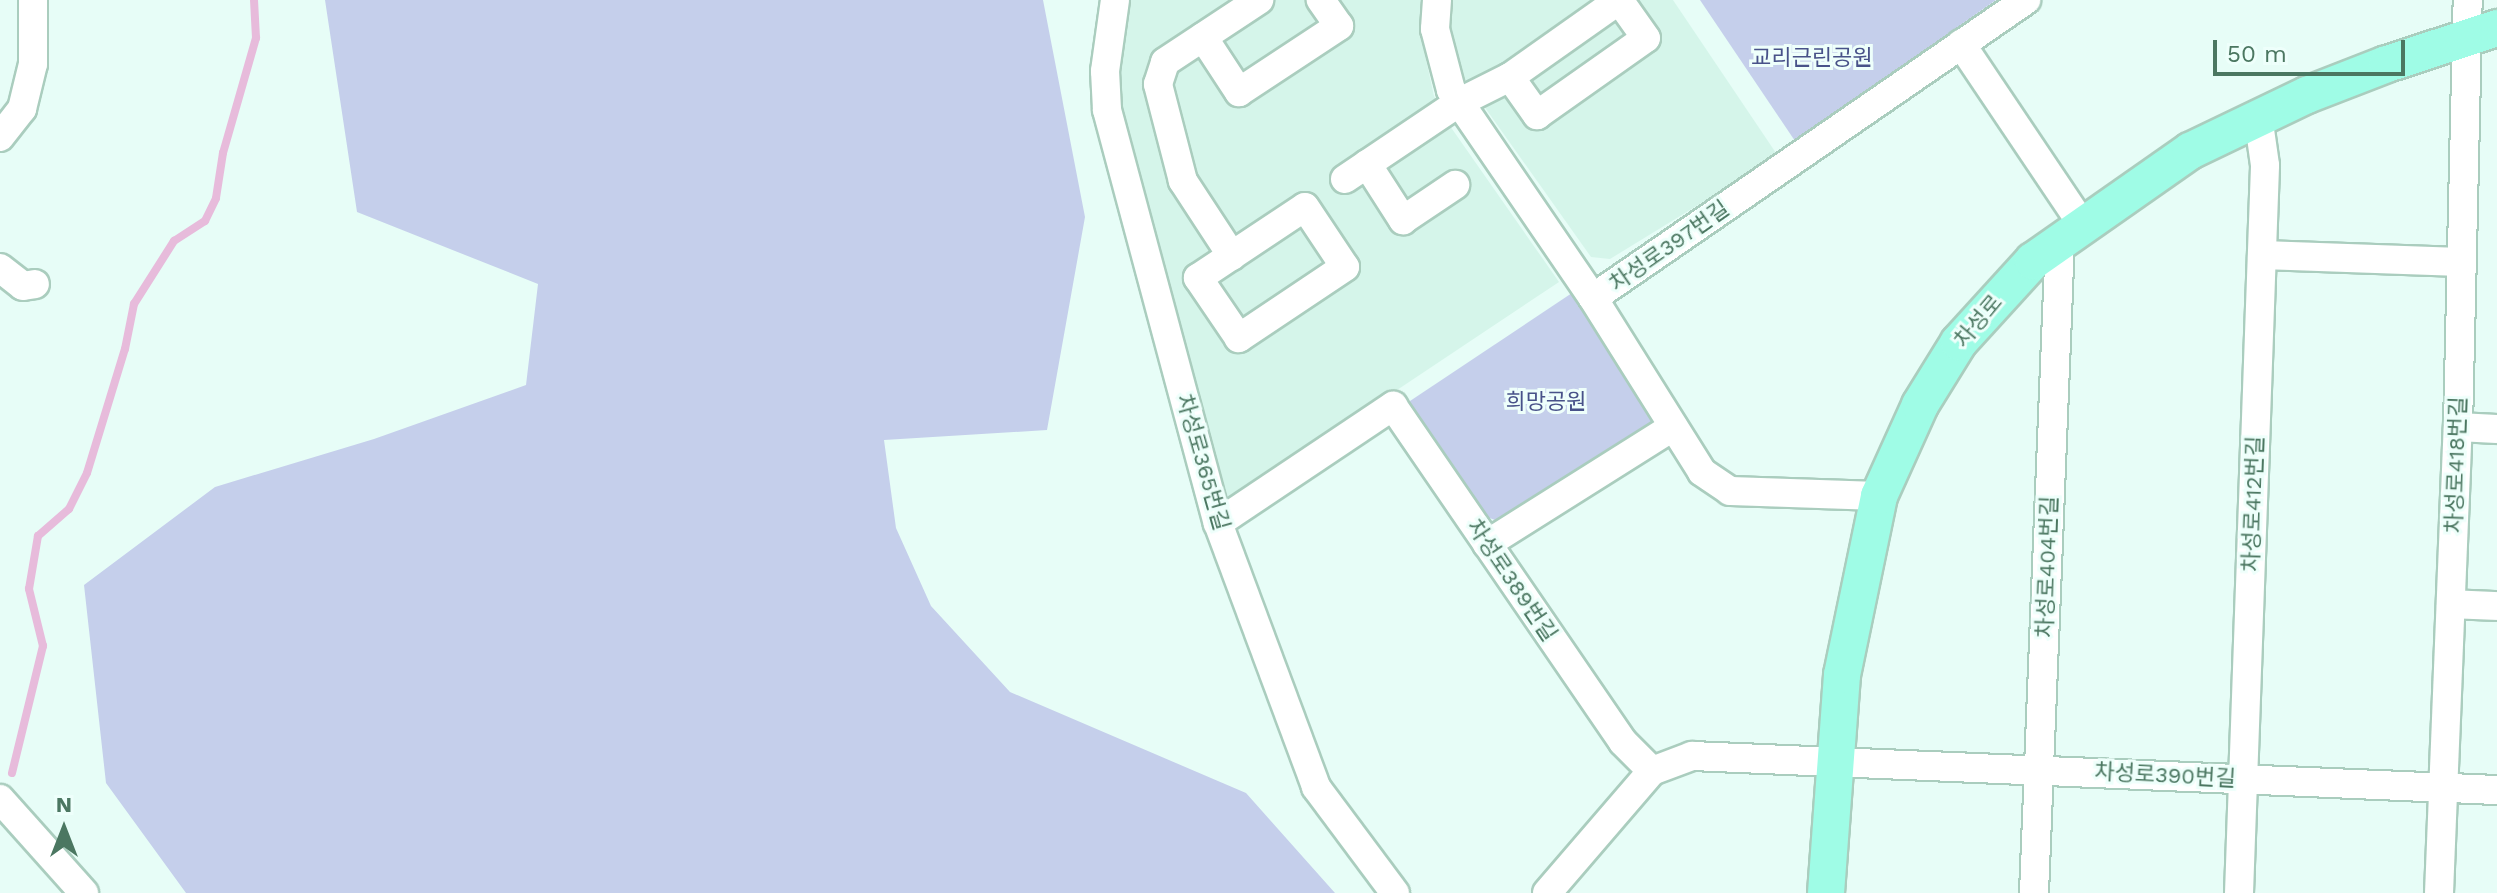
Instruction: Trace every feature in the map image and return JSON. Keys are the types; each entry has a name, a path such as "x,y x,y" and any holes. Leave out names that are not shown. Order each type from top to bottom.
{"main road":[{"name":"차성로","path":"1826,893 1833,760 1842,675 1879,496 1920,405 1959,342 2011,282 2071,232 2190,151 2258,116 2482,32"}],"street":[{"path":"0,137 22,109 26,94 33,64 33,0"},
{"name":"차성로365번길","path":"1115,0 1105,71 1107,110 1218,523 1316,787 1395,893"},
{"path":"1232,256 1183,181 1158,84 1165,62 1259,0"},
{"path":"1203,37 1239,92 1339,26 1321,0"},
{"path":"1437,0 1435,29 1444,68 1458,103 1593,298"},
{"path":"1455,185 1403,220 1356,172 1458,103 1510,77 1619,0 1646,38 1537,115 1510,77"},
{"name":"차성로397번길","path":"1879,496 1730,491 1702,472 1593,298 2026,0"},
{"name":"차성로418번길","path":"2439,893 2458,427 2461,262 2482,32 2468,0"},
{"path":"1961,44 2071,232"},
{"name":"차성로412번길","path":"2239,893 2265,165 2258,116"},
{"path":"1305,207 1345,267 1239,338 1198,278 1232,256 1305,207"},
{"name":"차성로404번길","path":"2034,893 2071,232"},
{"path":"2262,255 2461,262"},
{"path":"0,268 23,286 35,284"},
{"name":"차성로389번길","path":"1218,523 1393,406 1623,742 1652,771"},
{"path":"1487,544 1673,427"},
{"path":"2458,427 2497,429"},
{"path":"2451,604 2497,606"},
{"path":"1547,893 1652,771 1692,756 1833,760"},
{"name":"차성로390번길","path":"1833,760 2497,790"},
{"path":"0,799 84,893"}],"shaded area":[{"path":"1129,0 1422,0 1420,32 1434,96 1450,126 1559,282 1229,502 1121,116 1117,91"},
{"path":"1449,0 1673,0 1778,156 1610,259 1591,257 1464,78 1448,24"}],"green space":[{"path":"325,0 1043,0 1085,217 1047,430 884,440 896,528 931,606 1010,692 1246,793 1335,893 186,893 106,783 84,585 215,487 374,439 526,385 538,284 357,212"},
{"name":"교리근린공원","path":"1700,0 1996,0 1795,141"},
{"name":"희망공원","path":"1572,293 1654,423 1506,517 1495,520 1484,516 1404,405"}],"waterway":[{"path":"12,773 43,646 29,589 38,536 69,509 87,473 125,349 134,304 174,241 205,221 216,198 223,153 256,38 254,0"}]}
